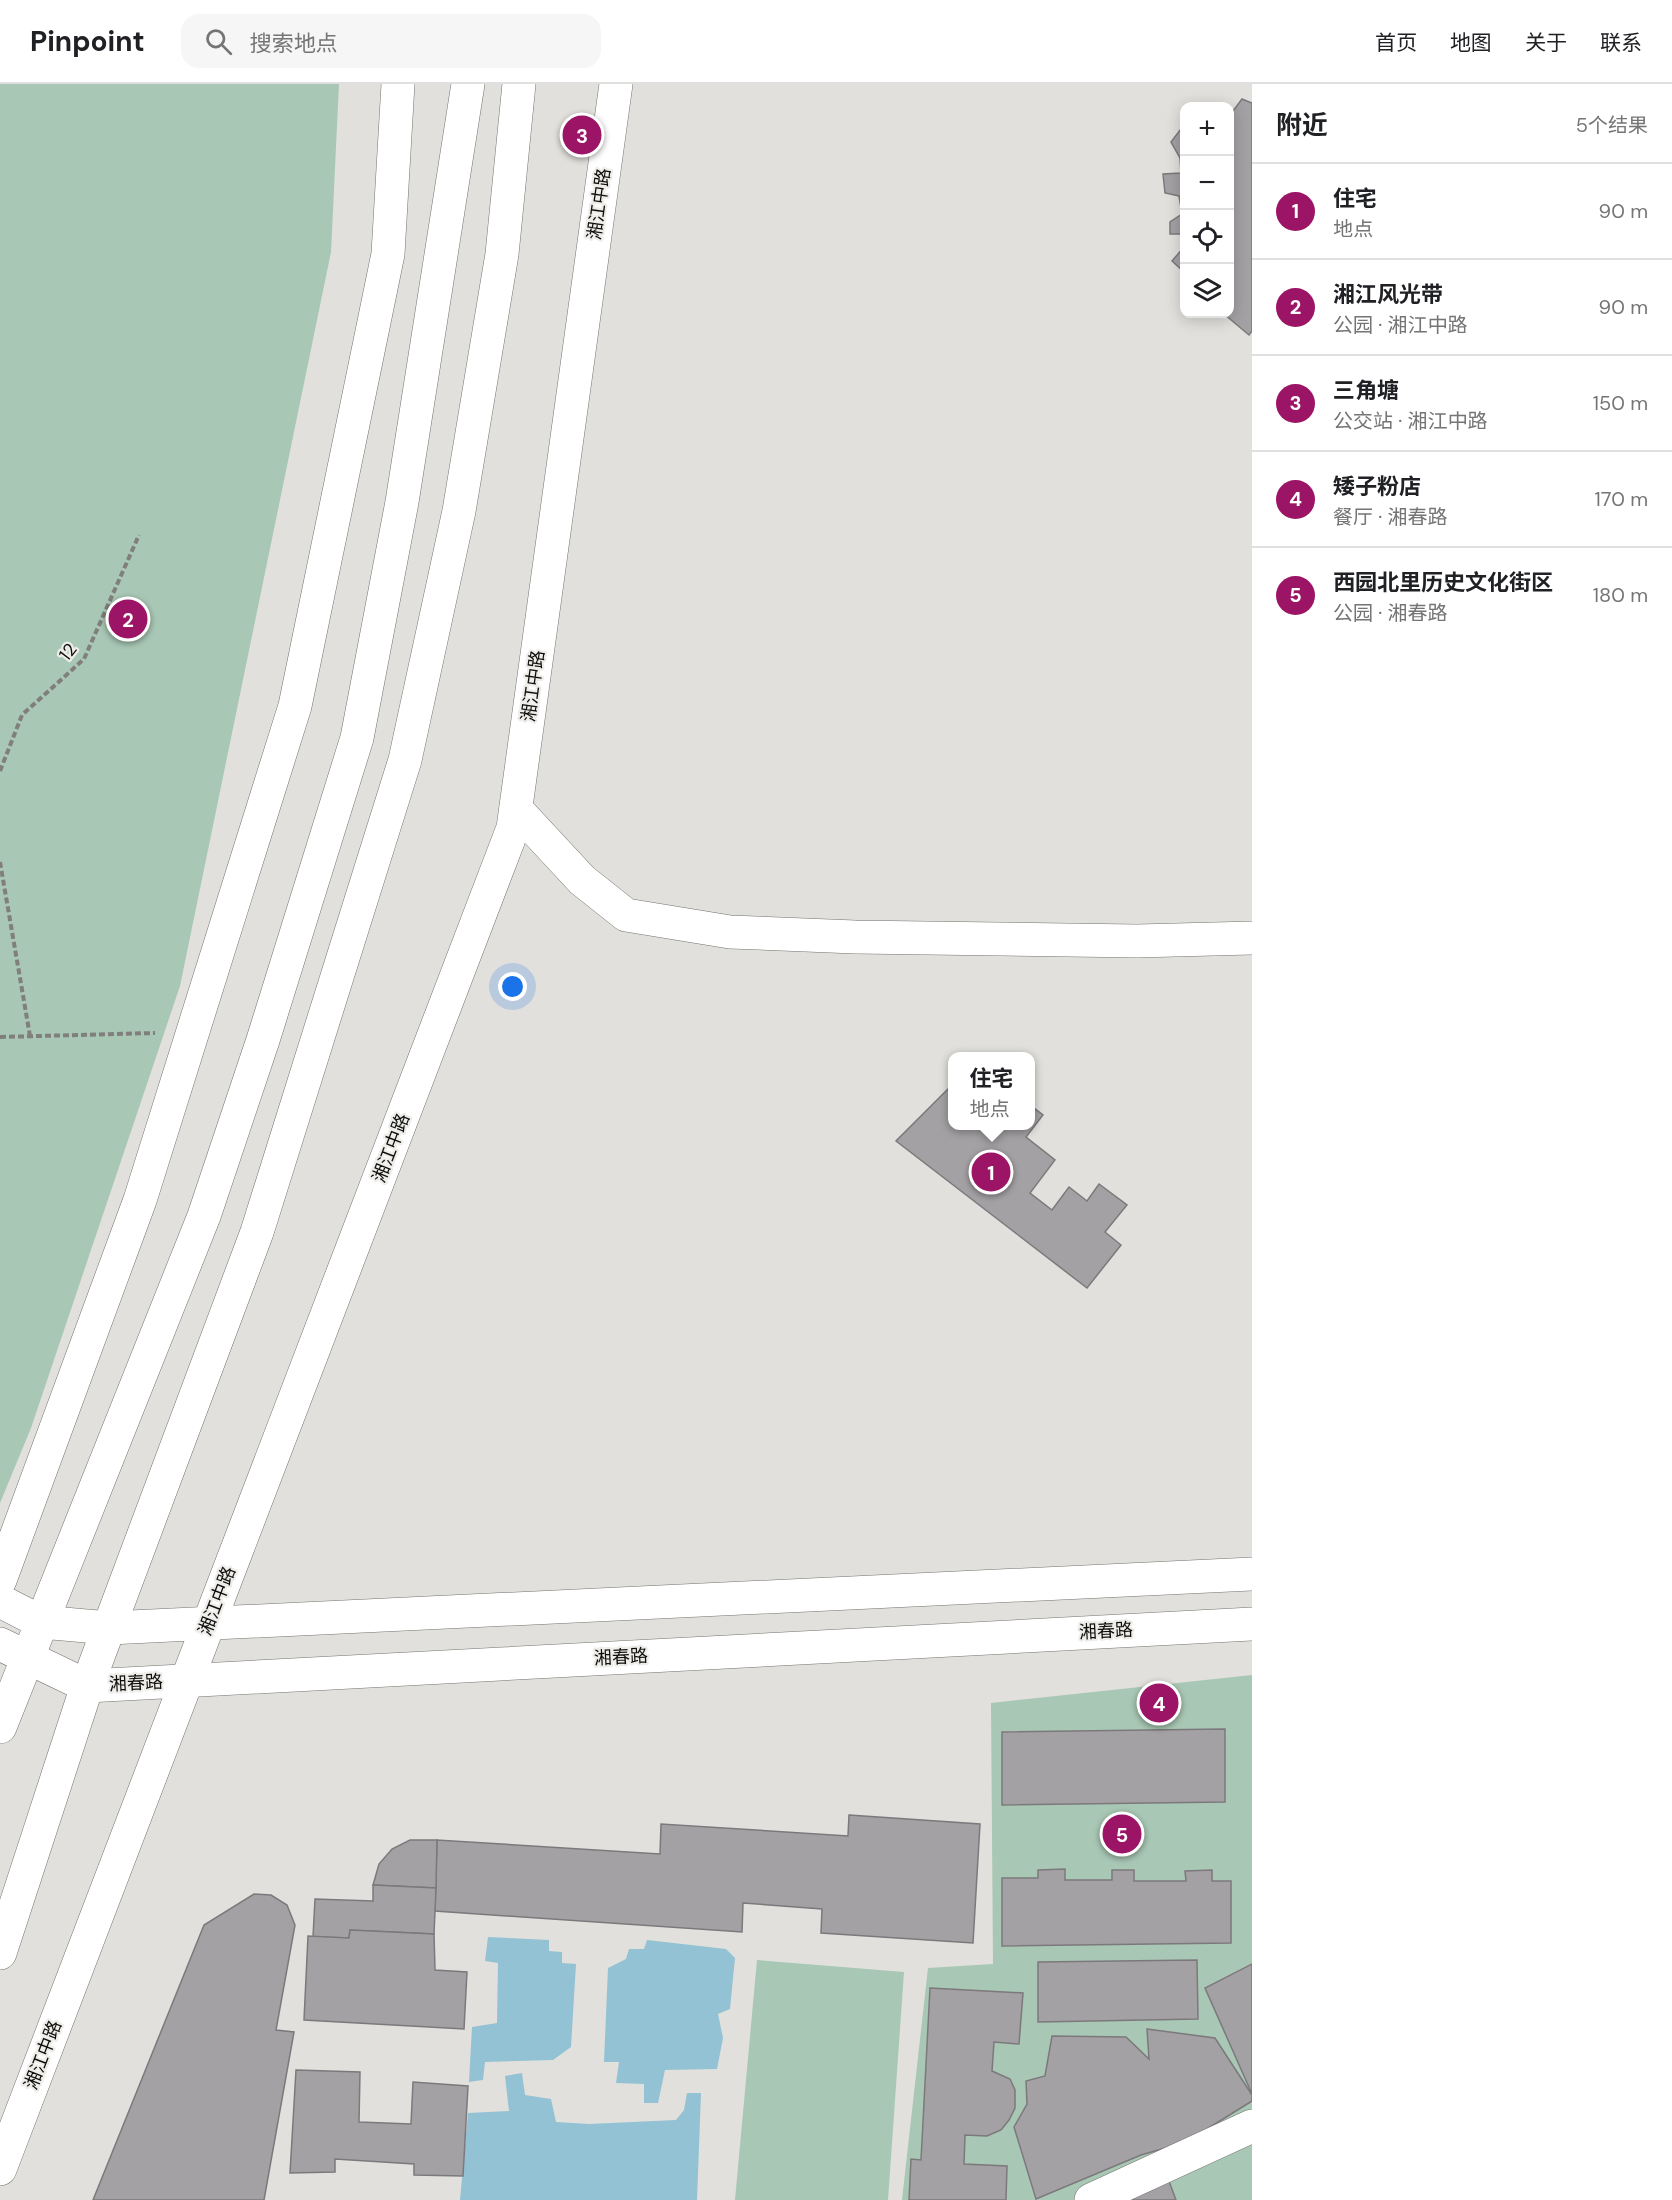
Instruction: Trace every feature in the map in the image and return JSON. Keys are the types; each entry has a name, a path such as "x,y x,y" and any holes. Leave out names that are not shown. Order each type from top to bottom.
{"street":[{"path":"0,1580 140,1200 295,706 388,254 399,84"},
{"path":"0,1727 14,1650 41,1622 204,1216 263,1040 357,738 402,502 468,84"},
{"path":"0,1953 87,1686 257,1232 405,760 463,487 502,254 519,84"},
{"name":"湘江中路","path":"0,2169 513,828 616,84"},
{"path":"516,809 582,880 626,915 730,932 855,938 1137,941 1252,938"},
{"path":"0,1601 41,1622 109,1628 1252,1574"},
{"name":"湘春路","path":"14,1650 87,1686 1252,1623"},
{"path":"1091,2200 1252,2126"}],"path":[{"name":"12","path":"0,771 22,715 84,659 139,535"},
{"path":"0,862 30,1036"},
{"path":"0,1036 193,1032"}],"green space":[{"path":"0,84 339,84 331,252 180,986 31,1428 0,1503"},
{"path":"1252,1675 1252,2200 902,2200 928,1968 993,1964 991,1703"},
{"path":"757,1960 904,1972 888,2200 735,2200"}],"water":[{"path":"488,1937 549,1940 549,1951 562,1952 562,1963 576,1964 571,2047 553,2060 485,2062 483,2080 469,2082 472,2027 497,2023 498,1963 485,1961"},
{"path":"647,1940 726,1949 735,1958 730,2009 718,2014 723,2038 717,2069 665,2070 658,2103 644,2103 644,2084 616,2083 619,2062 604,2062 608,1968 626,1959 629,1949 644,1949"},
{"path":"522,2073 525,2095 551,2099 556,2122 589,2124 676,2120 684,2110 687,2093 701,2093 697,2200 460,2200 468,2113 509,2111 505,2076"}],"building":[{"path":"1242,99 1252,103 1252,331 1249,335 1229,318 1234,318 1234,110"},
{"path":"1180,130 1180,158 1171,142"},
{"path":"1180,173 1180,202 1179,196 1165,193 1163,174"},
{"path":"1180,215 1180,234 1170,234 1170,222"},
{"path":"1180,252 1180,268 1172,261"},
{"path":"948,1089 948,1130 1031,1130 1026,1137 1055,1160 1030,1193 1052,1210 1069,1187 1087,1201 1099,1184 1127,1205 1105,1232 1121,1245 1087,1288 896,1141"},
{"path":"1035,1109 1043,1115 1035,1125"},
{"path":"1225,1729 1225,1802 1002,1805 1002,1732"},
{"path":"849,1815 980,1824 973,1943 821,1933 822,1909 743,1903 742,1932 435,1911 437,1840 660,1854 661,1824 848,1836"},
{"path":"410,1840 437,1840 436,1888 373,1885 379,1864 392,1849"},
{"path":"1065,1869 1065,1880 1112,1880 1112,1870 1134,1870 1134,1881 1186,1881 1185,1871 1212,1870 1212,1881 1231,1881 1231,1943 1002,1946 1002,1878 1038,1878 1038,1870"},
{"path":"373,1885 436,1888 434,1934 350,1930 349,1938 313,1937 315,1899 373,1901"},
{"path":"254,1894 271,1895 287,1905 295,1925 276,2030 294,2032 264,2200 93,2200 204,1925"},
{"path":"350,1930 434,1934 435,1970 467,1972 464,2029 304,2020 308,1936 349,1938"},
{"path":"1197,1960 1198,2019 1038,2022 1038,1962"},
{"path":"1252,1964 1252,2094 1205,1988"},
{"path":"930,1988 1023,1993 1019,2044 994,2042 992,2071 1010,2079 1015,2090 1015,2108 1001,2130 987,2136 965,2135 964,2164 1007,2166 1006,2200 909,2200 911,2159 921,2160"},
{"path":"1147,2029 1215,2038 1252,2095 1252,2101 1186,2142 1141,2155 1036,2199 1014,2127 1027,2104 1026,2081 1045,2076 1052,2036 1126,2037 1149,2059"},
{"path":"296,2070 360,2072 359,2122 411,2124 413,2082 468,2086 463,2176 414,2175 414,2164 335,2159 335,2172 290,2173"},
{"path":"1167,2176 1176,2200 1113,2200"}],"place":[{"name":"三角塘","path":"582,135"},
{"name":"湘江风光带","path":"128,619"},
{"name":"住宅","path":"991,1172"},
{"name":"矮子粉店","path":"1159,1703"},
{"name":"西园北里历史文化街区","path":"1122,1834"}]}
